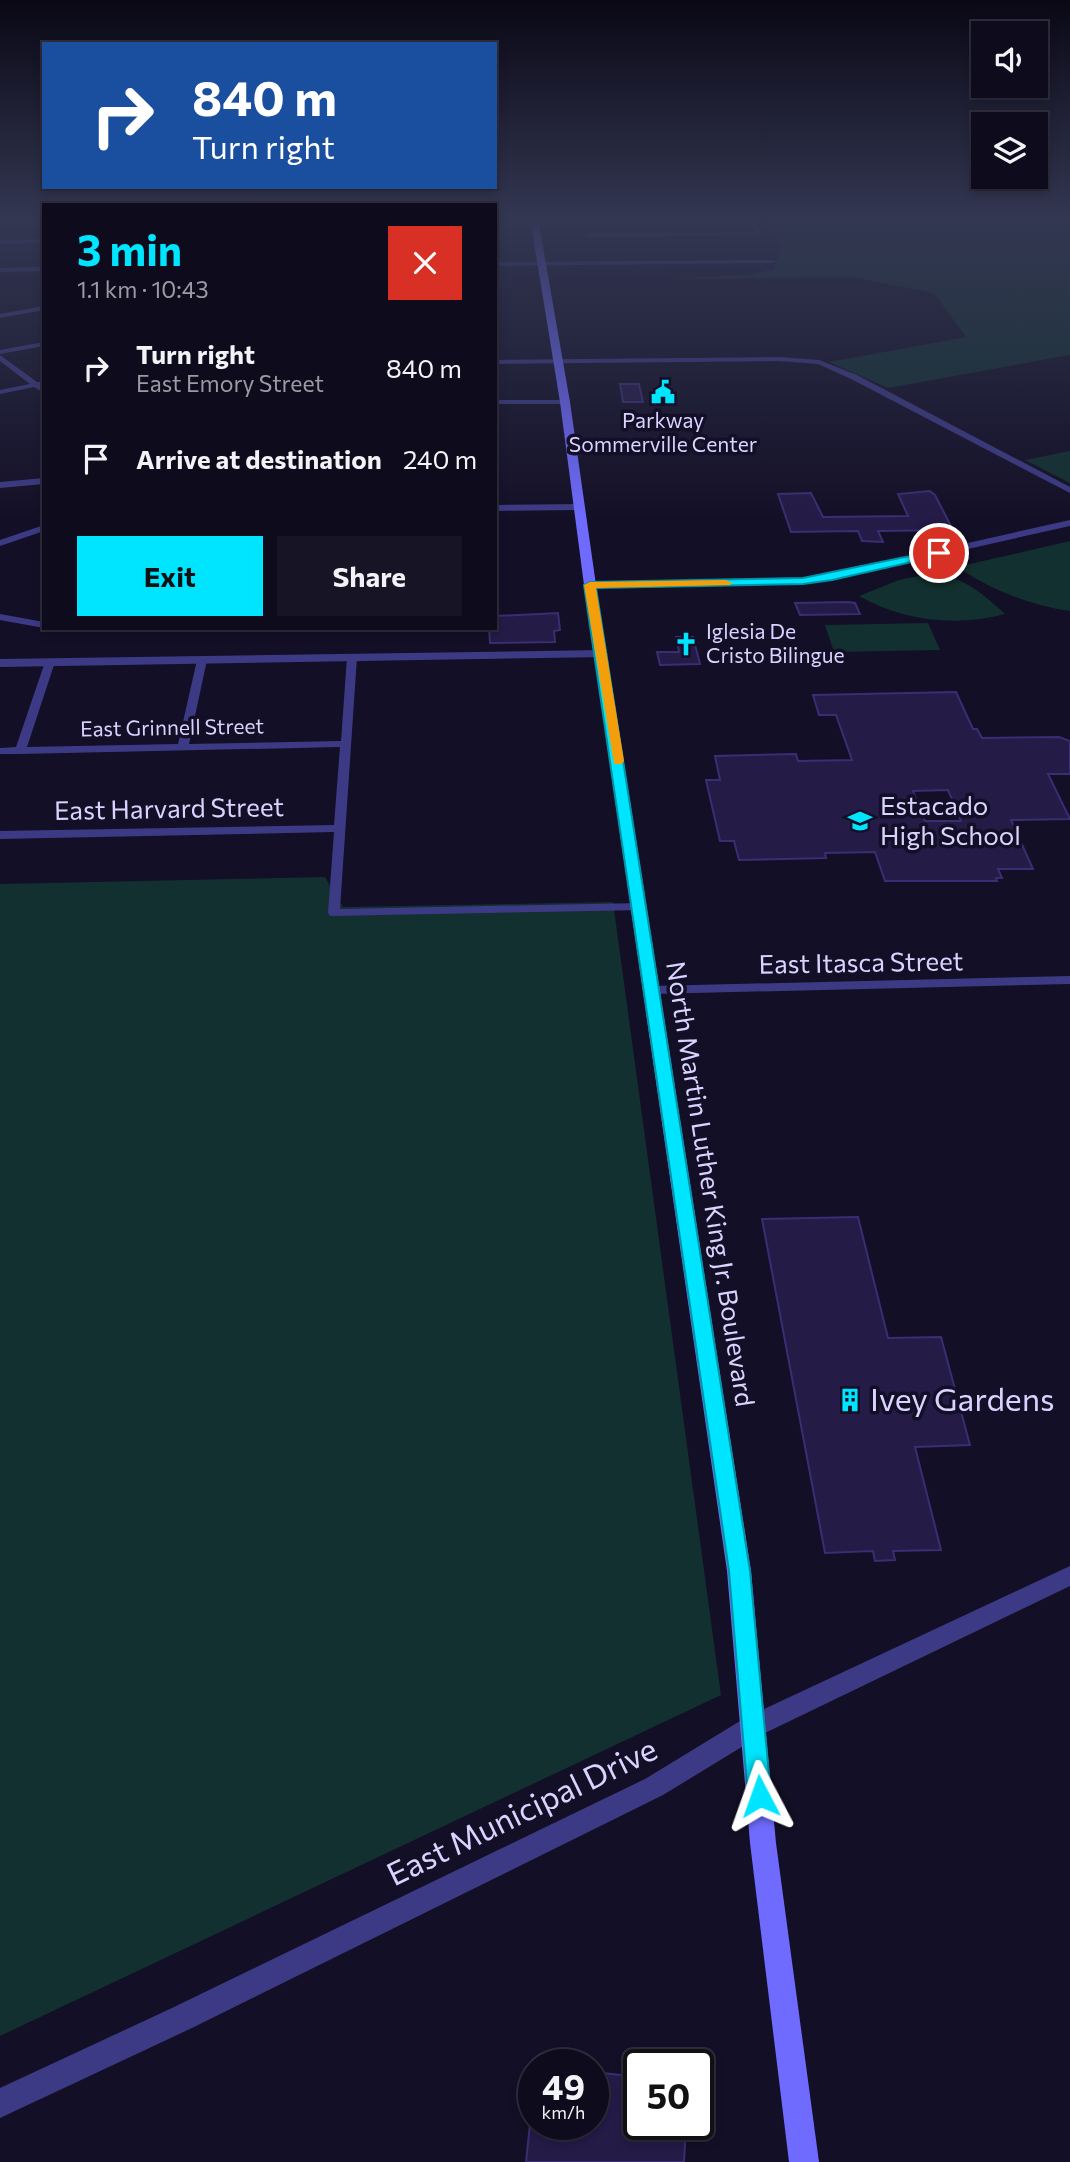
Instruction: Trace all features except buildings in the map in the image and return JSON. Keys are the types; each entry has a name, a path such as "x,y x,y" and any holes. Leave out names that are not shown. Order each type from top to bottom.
{"main road":[{"name":"North Martin Luther King Jr. Boulevard","path":"551,319 739,1571 763,1843 804,2162"}],"street":[{"path":"0,352 42,344"},
{"path":"0,357 40,384"},
{"path":"497,362 792,360 829,365 1070,490"},
{"path":"0,391 40,384"},
{"path":"497,402 565,402"},
{"path":"0,485 42,481"},
{"path":"497,503 580,504"},
{"path":"497,508 580,504"},
{"path":"590,585 816,580 1070,523"},
{"path":"0,544 42,529"},
{"path":"0,617 42,625"},
{"path":"0,663 602,654"},
{"path":"352,657 334,912 640,907"},
{"path":"183,747 202,660"},
{"path":"20,751 50,662"},
{"name":"East Grinnell Street","path":"0,751 346,744"},
{"name":"East Harvard Street","path":"0,835 339,828"},
{"name":"East Itasca Street","path":"653,990 1070,980"},
{"name":"East Municipal Drive","path":"0,2103 182,2018 654,1787 754,1726 1070,1575"}],"green space":[{"path":"953,319 1070,319 1070,355 888,388 829,362 966,337"},
{"path":"1070,451 1070,483 1025,460"},
{"path":"1070,541 1070,611 1011,595 957,567"},
{"path":"933,573 964,582 1005,614 968,620 930,619 893,611 859,596 899,580"},
{"path":"928,623 940,650 834,652 825,625"},
{"path":"325,877 343,907 613,902 721,1695 0,2036 0,884"}],"slow traffic":[{"path":"618,761 590,585 726,583"}],"place":[{"name":"Parkway Sommerville Center","path":"663,392"},
{"name":"Iglesia De Cristo Bilingue","path":"686,644"},
{"name":"Estacado High School","path":"860,821"},
{"name":"Ivey Gardens","path":"850,1400"}],"route":[{"path":"760,1796 739,1571 590,585 803,581 939,553"}]}
